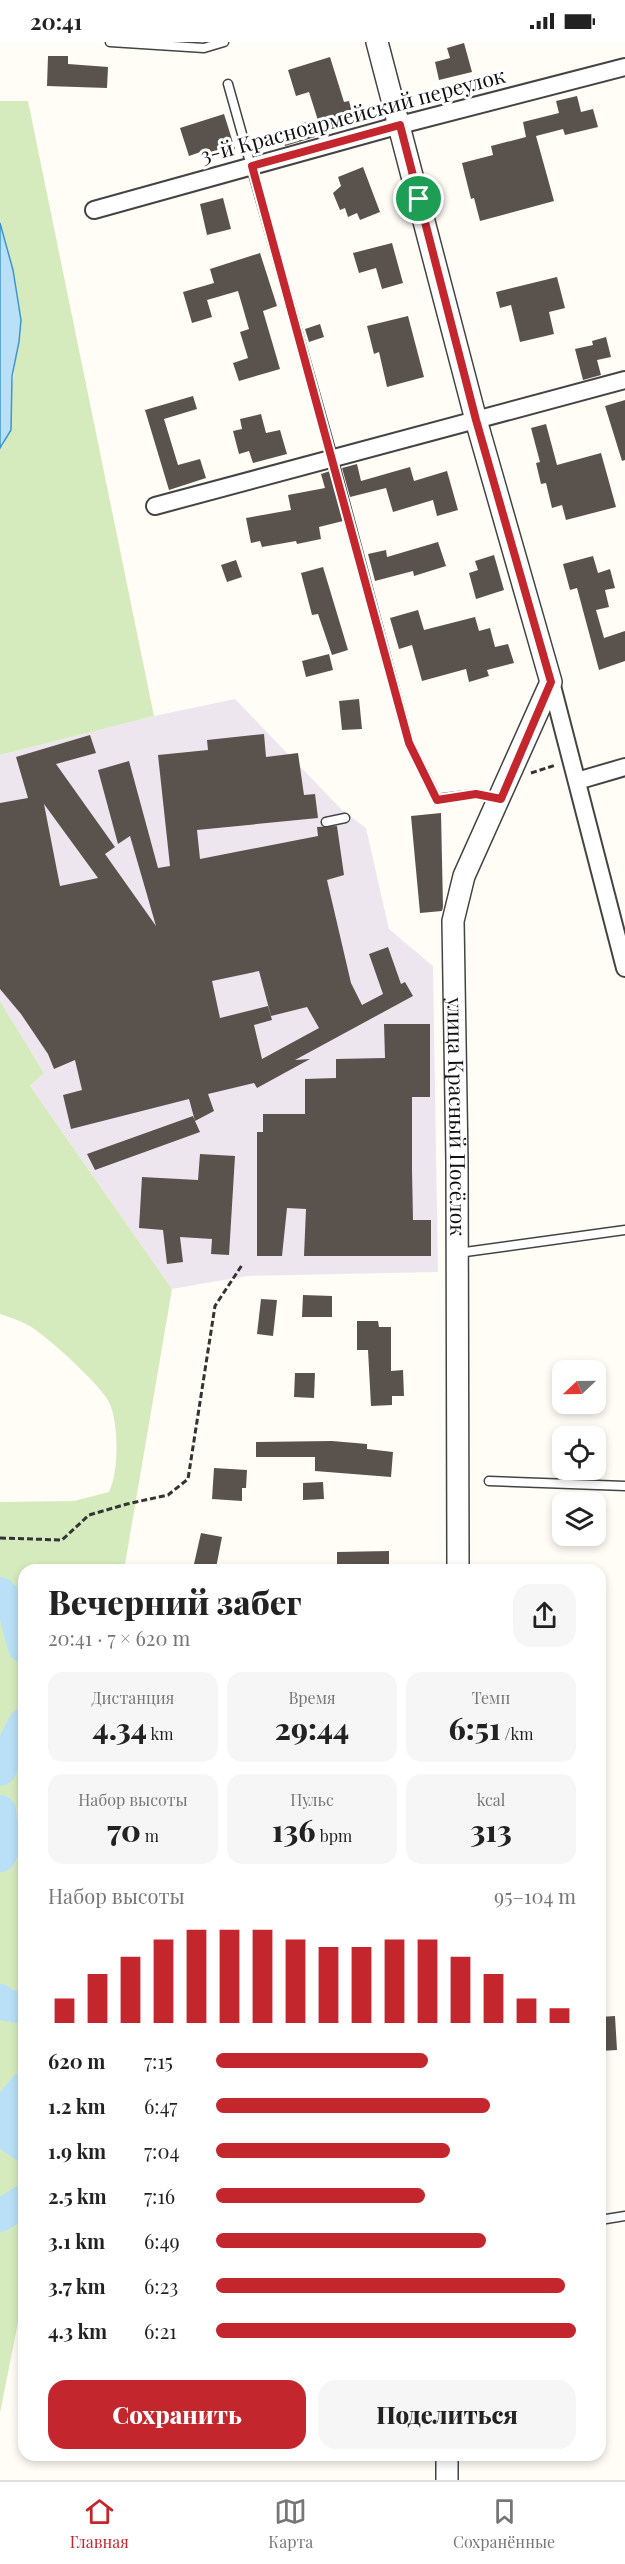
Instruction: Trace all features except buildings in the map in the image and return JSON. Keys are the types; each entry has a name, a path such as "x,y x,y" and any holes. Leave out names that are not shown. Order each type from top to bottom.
{"street":[{"path":"377,42 476,420 572,760 625,968"},
{"name":"3-й Красноармейский переулок","path":"94,210 400,125 625,67"},
{"path":"155,506 625,380"},
{"name":"улица Красный Посёлок","path":"459,1564 458,1254 453,921 464,876 501,799 551,682"},
{"path":"577,782 625,767"},
{"path":"447,2461 447,2480"}],"lane":[{"path":"110,42 204,48 225,42"},
{"path":"228,84 333,458 409,743 437,800 476,794 501,799"},
{"path":"326,822 345,818"},
{"path":"458,1254 625,1230"},
{"path":"489,1481 625,1486"},
{"path":"606,2219 625,2216"}],"path":[{"path":"521,776 572,760"},
{"path":"0,1538 62,1540 89,1515 127,1504 168,1496 188,1479 215,1306 242,1265"}],"shaded area":[{"path":"235,699 342,810 366,828 389,929 433,966 438,1272 247,1276 172,1289 30,1086 44,1073 0,1001 0,755 154,716"}],"green space":[{"path":"0,101 28,101 154,716 0,755 0,448 4,445 21,320 13,270 0,223"},
{"path":"0,1001 44,1073 30,1086 172,1289 125,1564 18,1564 18,2322 0,2413 0,1502 74,1501 109,1492 115,1472 116,1434 109,1402 95,1384 45,1337 26,1324 0,1314"}],"water":[{"path":"0,223 13,270 21,320 12,376 11,430 0,448"}],"waterway":[{"path":"0,1593 13,1607 18,1625"},
{"path":"0,1770 18,1736"},
{"path":"0,1811 4,1848 0,1856"},
{"path":"0,2000 6,2005 18,2007"},
{"path":"18,2096 4,2114 2,2125 7,2134 18,2142"},
{"path":"0,2216 18,2204"}],"route":[{"path":"400,125 419,199 476,420 551,682 501,799 476,794 437,800 409,743 252,166 400,125"}]}
